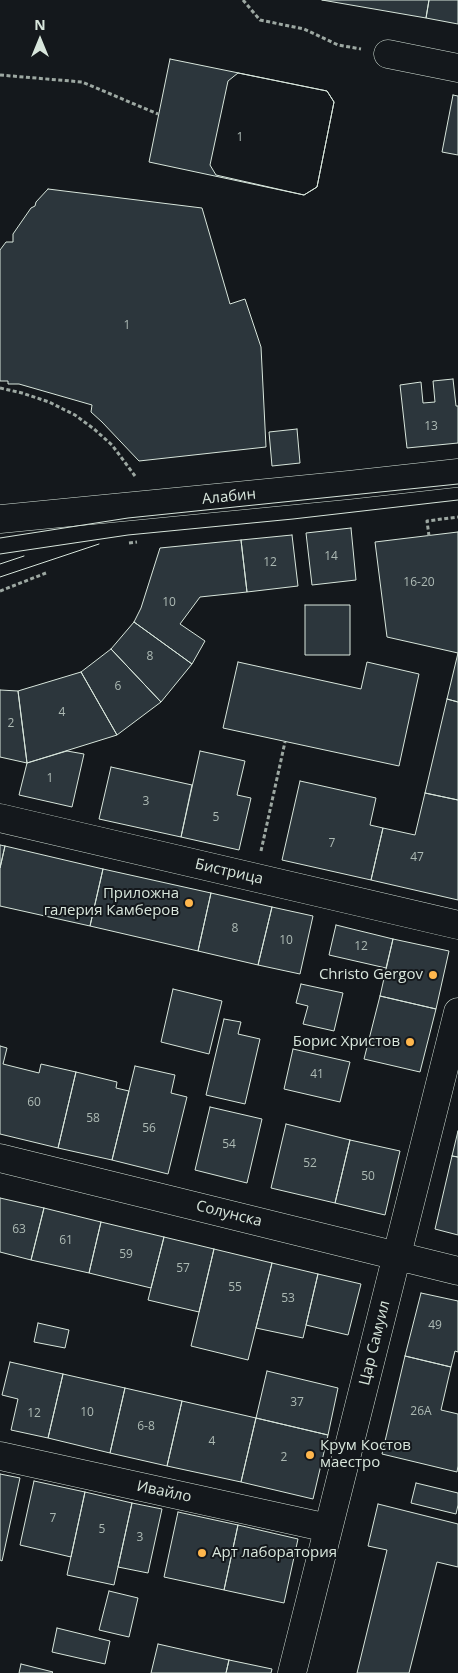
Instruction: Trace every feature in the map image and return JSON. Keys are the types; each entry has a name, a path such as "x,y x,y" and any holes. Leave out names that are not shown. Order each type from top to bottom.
{"street":[{"path":"388,54 458,68"},
{"name":"Алабин","path":"0,519 458,473"},
{"name":"Бистрица","path":"0,818 458,925"},
{"name":"Цар Самуил","path":"292,1673 458,1012"},
{"name":"Солунска","path":"0,1158 458,1270"},
{"name":"Ивайло","path":"0,1456 328,1528"}],"path":[{"path":"243,0 260,20 304,29 338,45 388,54"},
{"path":"0,75 82,82 158,114"},
{"path":"0,388 49,402 75,415 112,445 140,483"},
{"path":"429,536 427,521 458,517"},
{"path":"129,543 137,542"},
{"path":"0,591 46,573"},
{"path":"255,878 285,742"}],"building":[{"path":"322,0 429,0 426,18"},
{"path":"429,0 458,0 458,24 426,18"},
{"path":"170,59 327,91 334,102 317,187 304,195 149,162"},
{"path":"238,73 327,91 334,102 317,187 304,195 216,175 210,165 228,81"},
{"path":"453,95 458,96 458,155 442,152"},
{"path":"48,189 202,208 230,304 245,299 261,347 266,447 139,461 91,412 92,405 19,384 8,384 8,381 0,381 0,250 6,242 13,242 13,234 31,208 35,206 36,202"},
{"path":"453,379 456,406 458,406 458,443 407,448 400,385 421,382 423,403 435,402 433,381"},
{"path":"297,429 300,463 272,466 269,432"},
{"path":"351,528 356,580 312,585 306,533"},
{"path":"458,532 458,653 387,637 375,542"},
{"path":"292,535 298,586 247,592 241,540"},
{"path":"241,540 247,592 200,597 180,624 205,641 192,664 134,622 141,608 160,548"},
{"path":"305,605 350,605 350,655 305,655"},
{"path":"134,622 192,664 161,702 111,649"},
{"path":"111,649 161,702 117,735 81,672"},
{"path":"458,653 458,702 447,699"},
{"path":"238,662 361,689 367,662 419,674 399,766 223,728"},
{"path":"81,672 117,735 27,763 18,691"},
{"path":"0,690 18,691 27,763 0,757"},
{"path":"447,699 458,702 458,800 425,793"},
{"path":"67,751 84,754 72,807 19,795 27,763"},
{"path":"200,751 245,761 237,795 251,798 239,850 181,837"},
{"path":"111,767 192,785 181,837 99,819"},
{"path":"300,781 376,798 370,825 383,828 371,880 282,860"},
{"path":"425,793 458,800 458,900 371,880 383,828 415,835"},
{"path":"0,845 5,846 0,868"},
{"path":"5,846 103,869 90,926 0,906 0,868"},
{"path":"103,869 211,893 198,951 90,926"},
{"path":"211,893 272,907 258,965 198,951"},
{"path":"272,907 313,916 300,974 258,965"},
{"path":"336,925 393,939 386,968 329,955"},
{"path":"393,939 449,951 436,1009 380,996"},
{"path":"301,984 343,993 334,1031 303,1024 308,1006 296,1003"},
{"path":"173,989 222,1001 209,1054 161,1042"},
{"path":"380,996 436,1009 420,1072 364,1059"},
{"path":"224,1019 241,1022 238,1034 260,1039 245,1104 206,1095"},
{"path":"0,1046 7,1048 3,1064 39,1073 41,1064 76,1072 58,1148 0,1134"},
{"path":"293,1049 350,1062 340,1102 284,1089"},
{"path":"135,1066 175,1075 171,1093 187,1097 168,1174 112,1160"},
{"path":"76,1072 117,1082 116,1088 129,1091 112,1160 58,1148"},
{"path":"210,1107 262,1119 247,1183 195,1170"},
{"path":"286,1124 350,1140 335,1203 271,1188"},
{"path":"458,1131 458,1157 452,1156"},
{"path":"350,1140 400,1151 385,1215 335,1203"},
{"path":"452,1156 458,1157 458,1235 435,1229"},
{"path":"0,1198 44,1208 31,1260 0,1252"},
{"path":"44,1208 101,1222 89,1273 31,1260"},
{"path":"101,1222 164,1237 151,1288 89,1273"},
{"path":"164,1237 214,1249 199,1312 148,1300"},
{"path":"214,1249 272,1263 248,1360 191,1346"},
{"path":"272,1263 318,1274 303,1338 256,1328"},
{"path":"318,1274 361,1284 348,1335 306,1325"},
{"path":"421,1293 458,1301 458,1352 455,1351 451,1367 405,1356"},
{"path":"38,1323 69,1330 65,1348 34,1342"},
{"path":"405,1356 451,1367 441,1410 458,1414 457,1472 382,1454"},
{"path":"10,1362 63,1374 48,1438 11,1430 18,1399 2,1395"},
{"path":"267,1371 338,1388 328,1435 256,1418"},
{"path":"63,1374 125,1388 110,1453 48,1438"},
{"path":"125,1388 182,1401 167,1466 110,1453"},
{"path":"182,1401 256,1418 241,1482 167,1466"},
{"path":"256,1418 328,1435 313,1499 241,1482"},
{"path":"0,1474 20,1478 2,1561 0,1560"},
{"path":"34,1481 85,1492 71,1557 20,1545"},
{"path":"416,1483 458,1493 456,1514 411,1503"},
{"path":"85,1492 132,1503 114,1585 67,1575"},
{"path":"132,1503 162,1509 148,1573 118,1567"},
{"path":"378,1504 458,1524 458,1567 437,1562 409,1673 357,1673 387,1550 368,1546"},
{"path":"178,1512 238,1525 224,1590 164,1577"},
{"path":"238,1525 298,1539 284,1603 224,1590"},
{"path":"109,1591 138,1598 129,1637 99,1630"},
{"path":"57,1628 110,1641 105,1664 52,1652"},
{"path":"158,1644 229,1660 226,1673 151,1673"},
{"path":"229,1660 272,1669 271,1673 226,1673"},
{"path":"21,1664 53,1672 19,1673"}],"tram line":[{"path":"0,538 128,518 458,484"},
{"path":"0,554 128,535 458,500"},
{"path":"0,577 99,544"},
{"path":"0,564 24,556"}],"place":[{"name":"Приложна галерия Камберов","path":"189,903"},
{"name":"Christo Gergov","path":"433,975"},
{"name":"Борис Христов","path":"410,1042"},
{"name":"Крум Костов маестро","path":"310,1455"},
{"name":"Арт лаборатория","path":"202,1553"}]}
